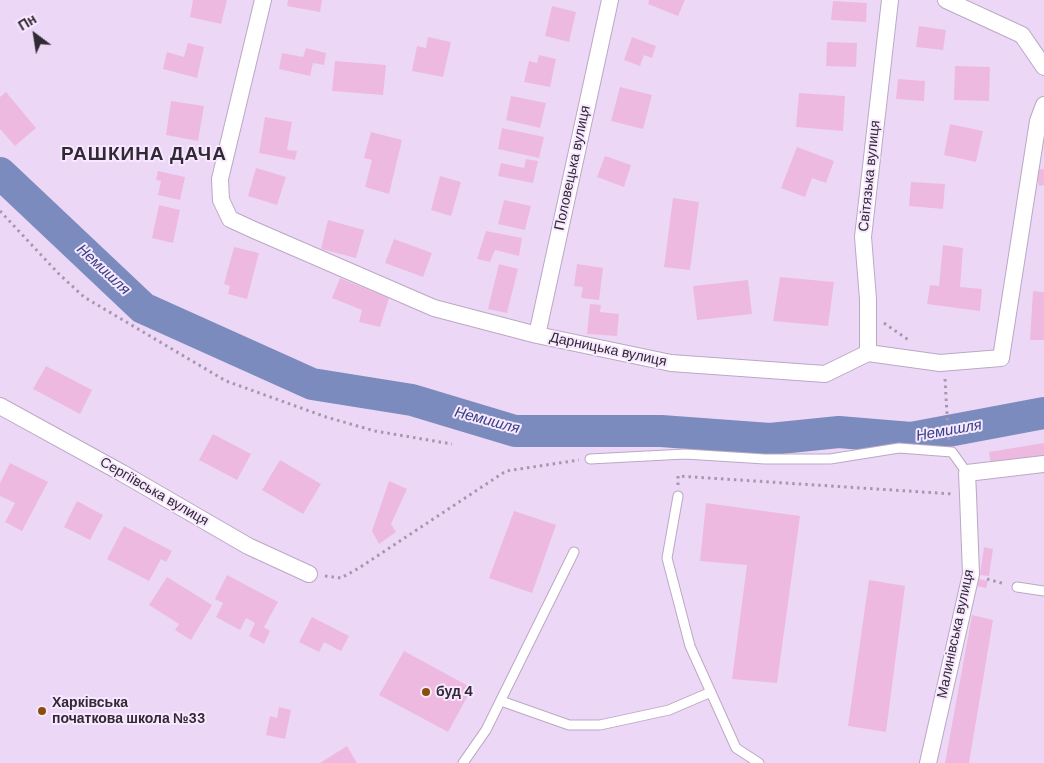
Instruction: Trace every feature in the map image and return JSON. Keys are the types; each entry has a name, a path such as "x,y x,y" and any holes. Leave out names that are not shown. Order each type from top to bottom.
{"street":[{"name":"Дарницька вулиця","path":"263,0 220,179 221,200 230,219 434,308 537,335 671,363 825,374 868,353"},
{"name":"Половецька вулиця","path":"537,335 610,0"},
{"name":"Світязька вулиця","path":"868,353 868,296 863,237 890,0"},
{"path":"946,0 1022,36 1044,67"},
{"path":"868,353 940,363 1001,358 1038,121 1044,105"},
{"name":"Сергіївська вулиця","path":"0,406 122,473 248,546 310,574"},
{"path":"966,473 1044,464"},
{"name":"Малинівська вулиця","path":"928,763 971,574 966,473"}],"lane":[{"path":"590,459 685,454 765,459 830,459 899,448 952,452 966,473"},
{"path":"678,496 667,558 690,646 736,748 759,763"},
{"path":"463,763 486,730 574,552"},
{"path":"1017,587 1044,591"},
{"path":"501,701 570,725 600,725 668,710 711,692"}],"path":[{"path":"0,211 58,273 84,297 226,381 326,417 375,431 452,444"},
{"path":"868,296 880,319 914,344"},
{"path":"945,380 948,432"},
{"path":"310,574 341,578 506,471 590,459"},
{"path":"678,496 678,476 968,495"},
{"path":"971,574 1017,587"}],"building":[{"path":"193,0 227,0 221,24 190,17"},
{"path":"288,0 322,0 320,12 287,6"},
{"path":"649,0 685,0 678,16 648,4"},
{"path":"833,1 867,3 866,22 831,20"},
{"path":"552,6 576,12 569,42 545,36"},
{"path":"919,26 946,30 943,50 916,47"},
{"path":"428,37 451,42 443,77 412,71 417,46 426,48"},
{"path":"632,37 656,46 652,58 644,55 640,66 624,60"},
{"path":"827,42 857,43 856,67 826,66"},
{"path":"188,43 204,47 197,78 163,69 167,52 184,57"},
{"path":"306,48 326,53 324,65 313,63 310,76 279,69 282,53 303,57"},
{"path":"539,55 556,59 550,87 524,82 529,61 537,63"},
{"path":"335,61 386,65 383,95 332,91"},
{"path":"955,66 990,67 989,101 954,100"},
{"path":"898,79 925,81 924,101 896,99"},
{"path":"620,87 652,95 643,129 611,121"},
{"path":"6,92 36,128 15,146 0,129 0,97"},
{"path":"799,93 845,96 843,131 796,127"},
{"path":"511,96 546,103 540,128 506,120"},
{"path":"171,101 204,106 198,141 166,135"},
{"path":"265,117 292,122 287,150 297,151 295,160 259,153"},
{"path":"950,124 983,131 976,162 944,155"},
{"path":"502,128 544,137 539,158 498,149"},
{"path":"371,132 402,140 389,194 365,187 372,160 364,158"},
{"path":"797,147 834,161 826,183 812,178 805,197 781,188"},
{"path":"605,156 631,165 624,187 597,177"},
{"path":"526,159 538,161 533,183 498,176 501,163 524,168"},
{"path":"256,168 286,177 277,205 248,196"},
{"path":"1044,169 1044,185 1039,186 1036,170"},
{"path":"158,171 185,177 180,200 158,195 161,181 156,180"},
{"path":"440,176 461,182 451,216 431,210"},
{"path":"911,182 945,184 943,209 909,206"},
{"path":"673,198 699,202 690,270 664,267"},
{"path":"504,200 531,206 525,230 498,224"},
{"path":"159,205 180,210 173,243 152,238"},
{"path":"328,220 364,230 356,258 321,249"},
{"path":"486,231 522,238 519,256 495,250 490,262 477,259"},
{"path":"394,239 432,253 423,277 385,263"},
{"path":"943,245 963,248 960,287 982,289 980,311 927,304 930,285 939,286"},
{"path":"234,247 259,253 247,299 228,294 230,286 224,284"},
{"path":"499,264 518,269 507,313 488,309"},
{"path":"577,264 603,268 599,300 581,298 583,287 574,286"},
{"path":"780,277 834,282 828,326 773,321"},
{"path":"340,278 389,298 380,327 359,322 362,310 332,298"},
{"path":"748,280 752,314 697,320 693,286"},
{"path":"1033,291 1044,292 1044,340 1030,340"},
{"path":"590,304 601,305 600,312 619,314 617,336 587,334"},
{"path":"46,366 92,390 80,414 33,389"},
{"path":"213,434 251,454 237,480 199,460"},
{"path":"1044,443 1044,460 991,467 989,452"},
{"path":"280,460 321,484 303,514 262,490"},
{"path":"10,463 48,482 22,531 5,522 15,503 0,496 0,483"},
{"path":"389,481 407,489 391,524 396,532 379,544 372,531"},
{"path":"77,501 103,515 90,540 64,527"},
{"path":"706,503 800,516 777,683 732,679 747,565 700,561"},
{"path":"514,511 556,525 532,593 489,578"},
{"path":"124,526 172,551 166,562 161,559 149,581 107,559"},
{"path":"984,547 993,549 989,576 980,575"},
{"path":"227,575 278,602 264,627 270,631 264,644 249,636 255,623 246,618 240,630 216,617 223,603 215,599"},
{"path":"167,577 212,605 191,640 175,630 179,624 149,605"},
{"path":"979,579 988,581 986,588 977,586"},
{"path":"869,580 905,586 886,732 848,726"},
{"path":"972,615 993,620 969,763 945,763"},
{"path":"312,617 349,636 341,651 324,642 319,652 299,642"},
{"name":"буд 4","path":"404,651 472,688 448,732 379,695"},
{"path":"279,707 291,710 285,739 266,735 270,716 277,718"},
{"path":"347,746 357,763 320,763"}],"waterway":[{"name":"Немишля","path":"0,173 143,308 312,384 412,400 515,431 661,431 770,439 839,432 911,438 1044,413"}],"place":[{"name":"буд 4","path":"426,692"},
{"name":"Харківська початкова школа №33","path":"42,711"}],"district":[{"name":"РАШКИНА ДАЧА","path":"144,155"}]}
